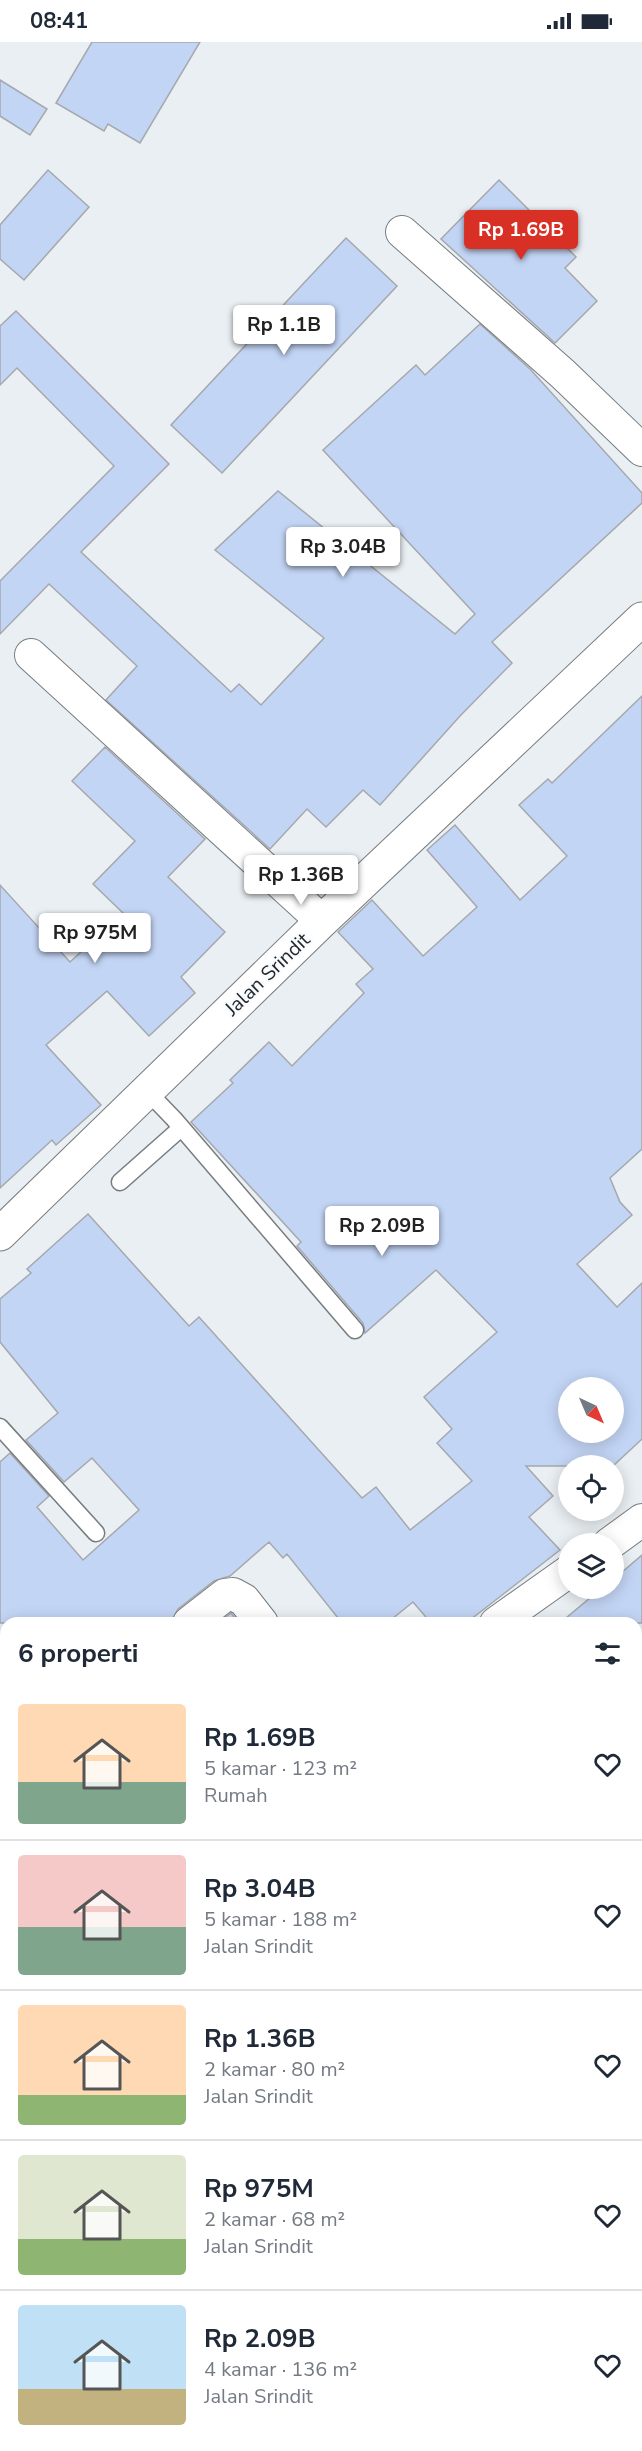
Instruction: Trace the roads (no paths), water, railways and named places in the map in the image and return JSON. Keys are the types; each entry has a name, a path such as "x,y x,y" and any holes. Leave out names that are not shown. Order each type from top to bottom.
{"main road":[{"name":"Jalan Srindit","path":"0,1234 322,921 642,619"}],"street":[{"path":"402,232 563,374 642,450"},
{"path":"31,655 322,921"},
{"path":"624,1533 642,1520"},
{"path":"504,1617 558,1579"},
{"path":"197,1617 225,1595 233,1594 243,1600 257,1617"}],"lane":[{"path":"147,1091 355,1330"},
{"path":"120,1182 181,1128"},
{"path":"0,1427 96,1533"}]}
